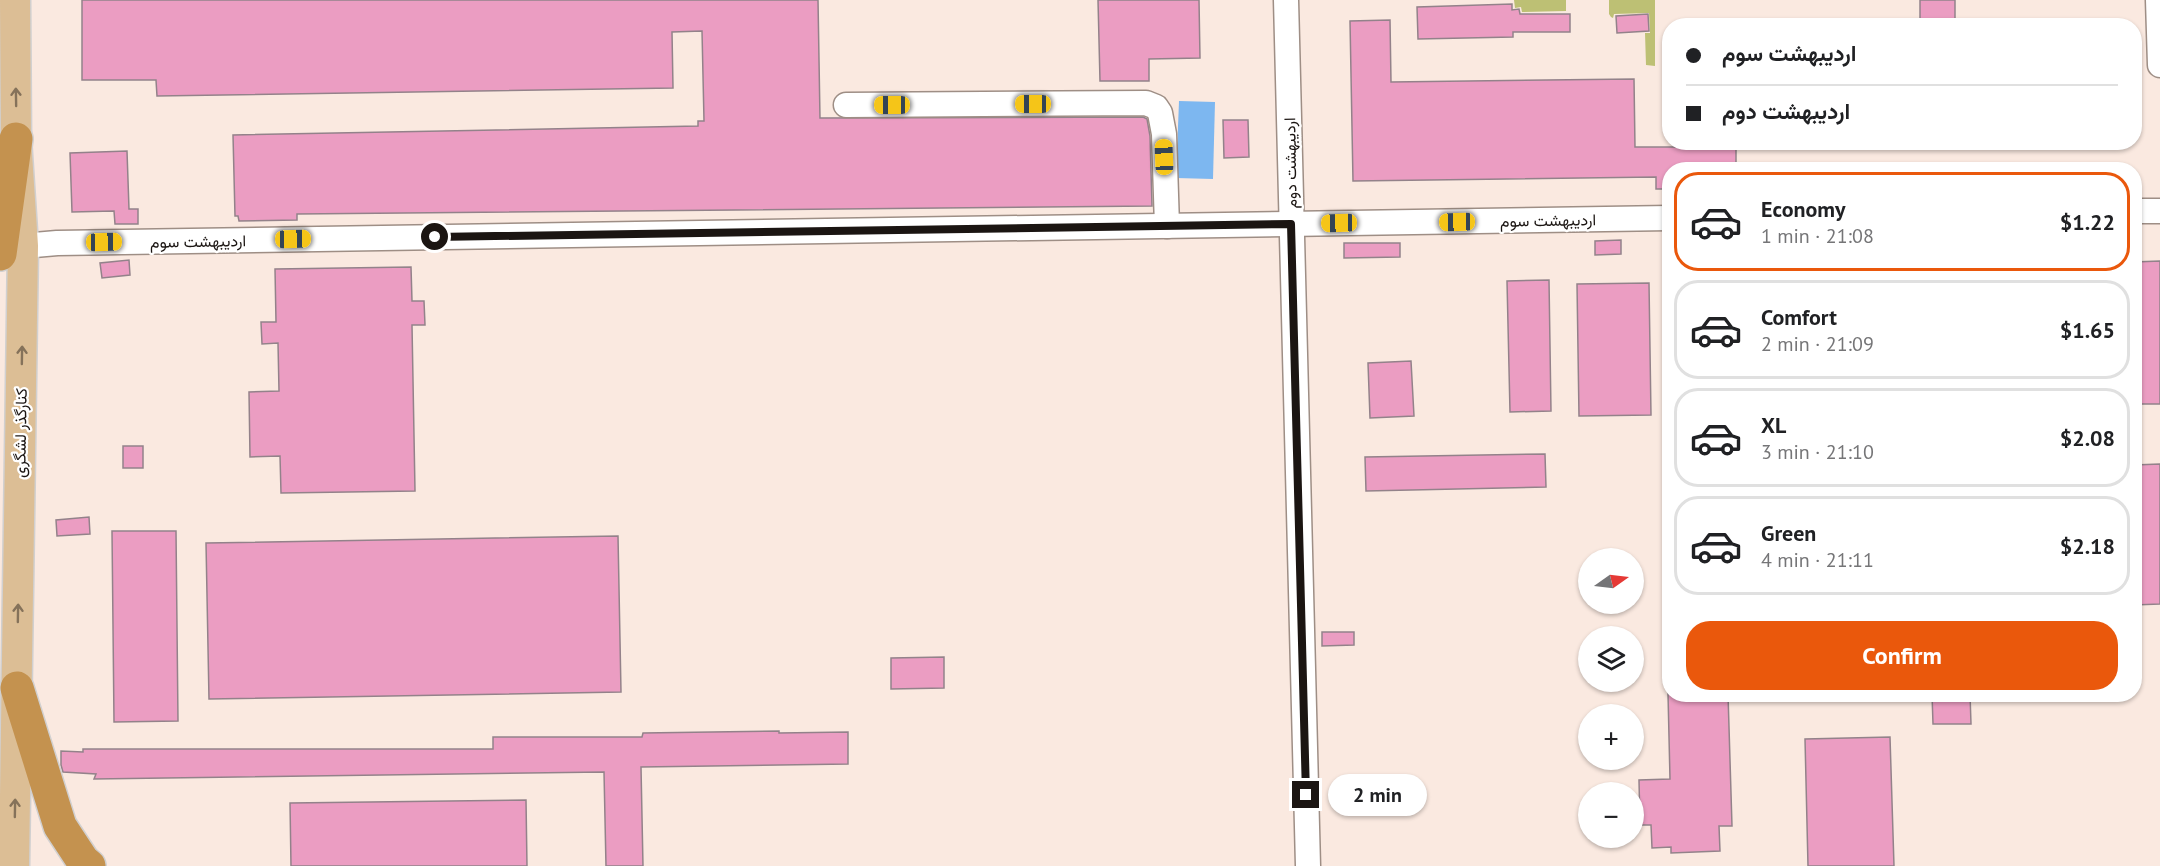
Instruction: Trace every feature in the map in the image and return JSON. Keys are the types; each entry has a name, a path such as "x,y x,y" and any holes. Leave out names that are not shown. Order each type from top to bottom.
{"highway":[{"path":"12,250 16,140"},
{"path":"17,688 60,826 83,861 89,866"}],"main road":[{"path":"15,0 16,140"},
{"name":"کنارگذر لشگری","path":"12,250 17,688 14,866"}],"street":[{"name":"اردیبهشت دوم","path":"1286,0 1308,866"},
{"path":"2159,10 2160,65"},
{"path":"846,105 1146,103 1156,107 1160,113 1164,134 1167,226"},
{"path":"2142,211 2160,211"},
{"name":"اردیبهشت سوم","path":"12,250 57,243 1662,218"}],"green space":[{"path":"1514,0 1566,0 1566,11 1522,12 1521,7 1515,8"},
{"path":"1609,0 1655,0 1655,66 1646,65 1645,33 1650,33 1649,13 1614,14 1613,18 1609,14"}],"water":[{"path":"1179,101 1215,102 1213,179 1176,178"}],"building":[{"path":"82,0 818,0 820,118 1143,117 1147,119 1150,136 1152,206 297,214 297,220 239,221 238,216 235,216 233,135 698,126 698,121 704,121 702,31 672,32 673,88 157,96 156,80 82,80"},
{"path":"1098,0 1199,0 1200,58 1149,59 1149,81 1100,81"},
{"path":"1920,0 1955,0 1955,18 1920,18"},
{"path":"1512,4 1512,10 1519,9 1520,14 1570,14 1570,32 1513,32 1513,37 1418,39 1417,7"},
{"path":"1648,14 1649,31 1617,33 1616,16"},
{"path":"1390,20 1391,82 1634,79 1635,147 1662,147 1662,150 1736,150 1736,162 1662,162 1662,189 1656,189 1656,177 1353,181 1350,21"},
{"path":"1223,120 1248,120 1249,157 1224,158"},
{"path":"127,151 129,209 138,209 138,224 115,224 114,211 72,212 70,153"},
{"path":"1621,240 1621,254 1595,255 1595,241"},
{"path":"1344,243 1400,243 1400,257 1344,258"},
{"path":"129,260 130,275 102,278 100,263"},
{"path":"2160,261 2160,404 2142,404 2142,262"},
{"path":"411,267 412,301 424,301 425,325 412,325 415,491 281,493 280,456 250,457 249,392 279,391 278,343 262,344 261,322 276,322 275,269"},
{"path":"1549,280 1551,411 1510,412 1507,281"},
{"path":"1649,283 1651,415 1579,416 1577,284"},
{"path":"1411,361 1414,416 1370,418 1368,363"},
{"path":"123,446 143,446 143,468 123,468"},
{"path":"1545,454 1546,487 1366,491 1365,457"},
{"path":"2160,464 2160,604 2142,605 2142,465"},
{"path":"89,517 90,534 57,536 56,520"},
{"path":"112,531 176,531 178,721 114,722"},
{"path":"618,536 621,692 209,699 206,543"},
{"path":"1322,632 1354,632 1354,645 1322,646"},
{"path":"944,657 944,688 891,689 891,658"},
{"path":"1668,702 1728,702 1732,826 1719,826 1720,851 1671,853 1671,847 1652,848 1651,825 1644,825 1644,782 1639,782 1639,780 1670,779"},
{"path":"1932,702 1970,702 1971,724 1933,724"},
{"path":"779,731 779,733 848,732 848,764 641,767 643,866 606,866 604,772 94,779 96,774 63,772 61,765 61,751 83,752 83,749 493,749 493,737 642,737 643,733"},
{"path":"1890,737 1894,866 1808,866 1805,739"},
{"path":"526,800 527,866 291,866 290,803"}],"route":[{"path":"435,237 1291,224 1306,795"}]}
